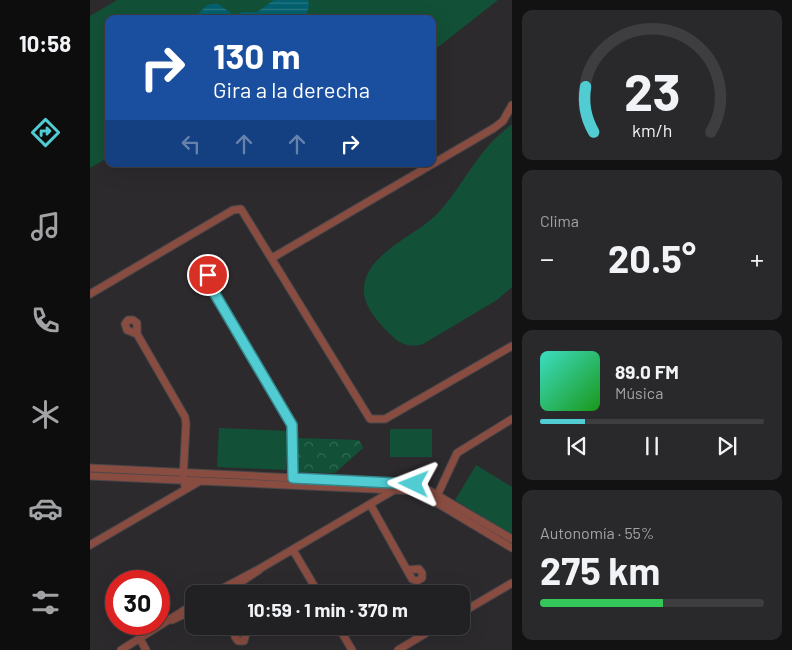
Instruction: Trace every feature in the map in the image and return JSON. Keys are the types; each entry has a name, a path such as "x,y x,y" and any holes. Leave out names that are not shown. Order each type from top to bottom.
{"street":[{"path":"436,162 494,128 503,121 512,105"},
{"path":"272,258 427,167"},
{"path":"90,294 238,208 244,211 370,419 385,419 512,346"},
{"path":"212,289 292,425 293,481"},
{"path":"137,334 185,417 183,476 186,489"},
{"path":"437,497 459,450 512,419"},
{"path":"90,468 183,476 200,481 293,481"},
{"path":"90,545 212,474"},
{"path":"90,476 183,476 212,474 344,484 377,485 405,483 422,485 512,548"},
{"path":"231,585 405,483"},
{"path":"377,485 394,490 417,491 437,497 512,539"},
{"path":"377,485 379,499"},
{"path":"370,504 407,570"},
{"path":"293,550 314,585"},
{"path":"470,608 512,583"},
{"path":"172,620 185,609"},
{"path":"121,650 172,620 185,615"},
{"path":"343,635 352,650"},
{"path":"398,650 423,635"},
{"path":"140,639 146,650"}],"green space":[{"path":"117,0 498,0 436,49 436,15 105,15 105,159 90,168 90,16"},
{"path":"512,124 512,287 497,300 423,344 406,345 401,343 384,328 368,307 364,288 370,270 387,251 439,212 483,152"},
{"path":"219,428 288,431 286,470 217,467"},
{"path":"390,429 432,429 432,457 390,457"},
{"path":"296,438 359,440 363,448 335,473 296,472"},
{"path":"476,465 512,487 512,535 455,500"}],"water":[{"path":"274,0 308,0 309,7 306,15 234,15 243,12 257,12"},
{"path":"218,4 234,15 197,15 207,5"}],"route":[{"path":"208,275 213,281 212,289 292,425 294,432 293,478 414,484"}]}
